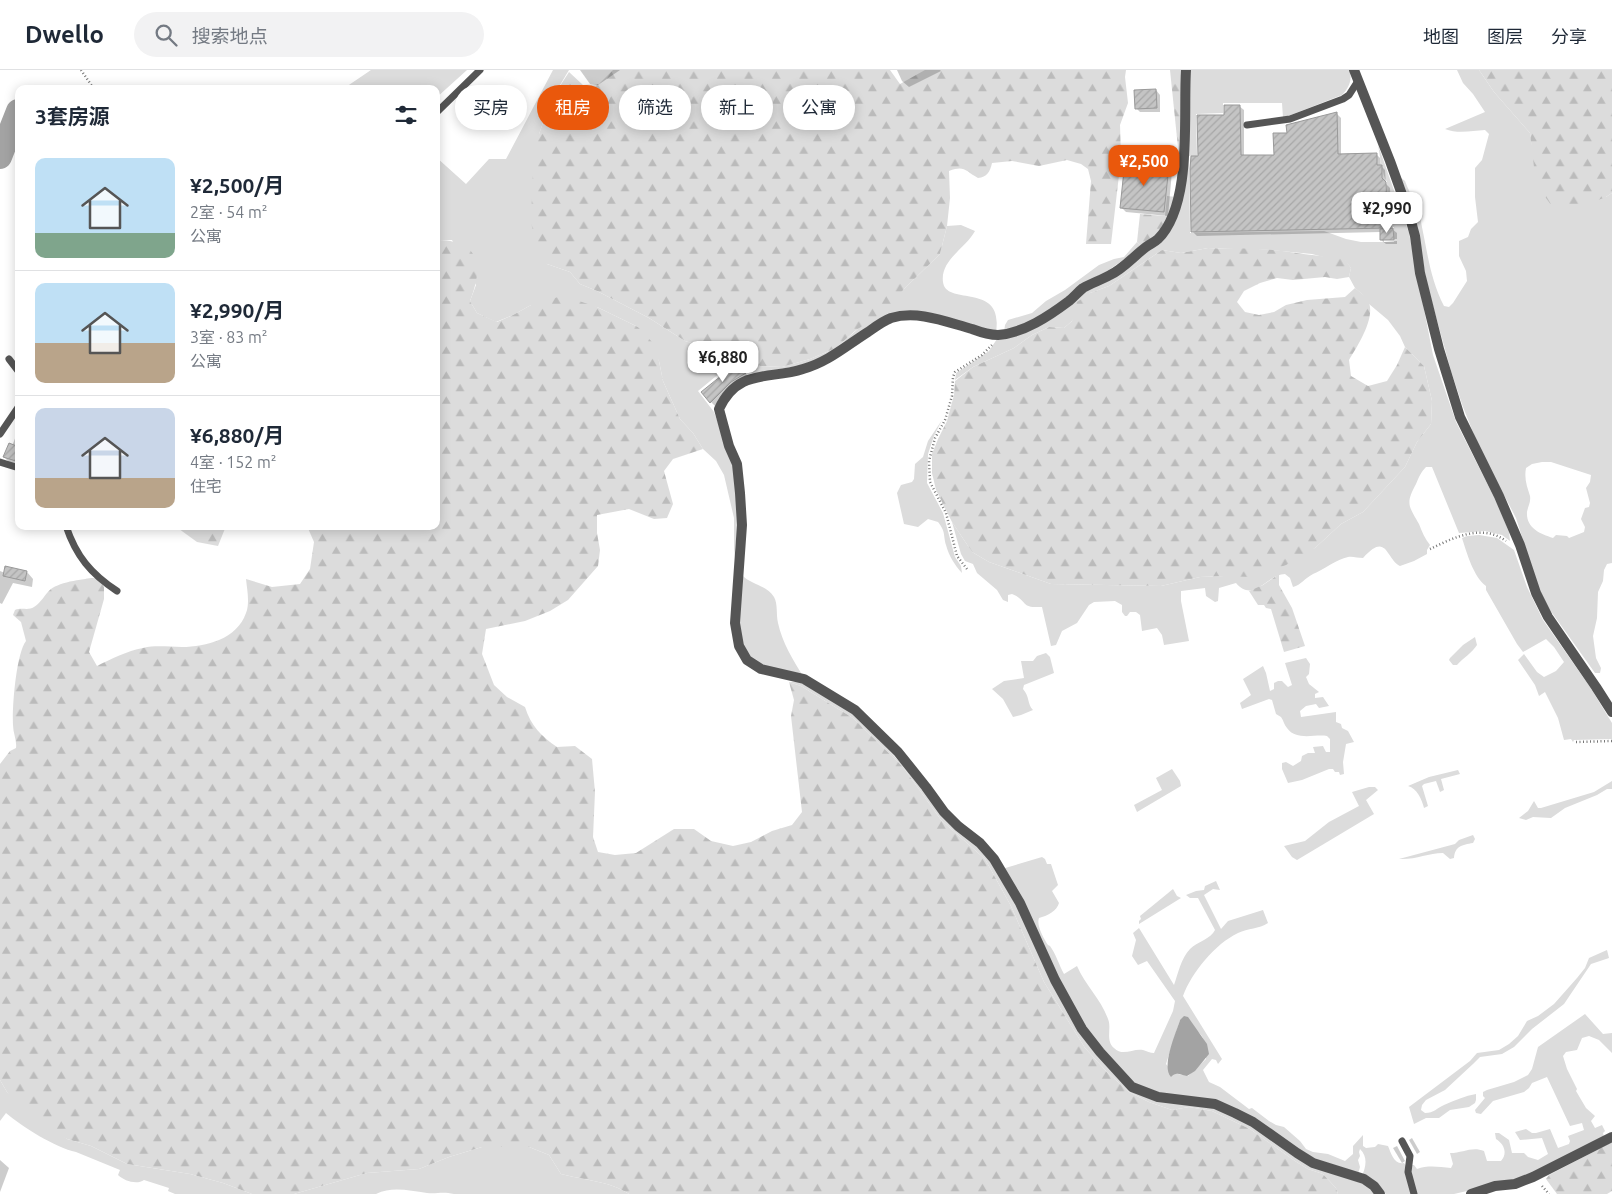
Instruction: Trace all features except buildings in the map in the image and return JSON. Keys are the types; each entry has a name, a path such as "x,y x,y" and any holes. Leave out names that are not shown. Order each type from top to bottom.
{"street":[{"path":"1186,70 1184,138 1178,202 1164,232 1156,241 1116,272 1082,289 1070,300 1042,318 1016,331 995,335 921,315 890,318 826,360 792,372 767,374 751,378 734,389 723,400 719,410 736,464 742,525 735,623 739,646 747,660 761,669 804,679 855,710 898,752 944,812 980,843 994,859 1020,903 1055,980 1082,1029 1132,1087 1158,1098 1215,1104 1254,1122 1297,1153 1313,1162 1364,1179 1374,1186 1380,1194"},
{"path":"1354,70 1409,214 1420,273 1439,349 1460,417 1499,496 1520,545 1527,571 1548,617 1612,712"},
{"path":"1471,1194 1495,1186 1514,1184 1533,1177 1612,1137"}],"lane":[{"path":"440,109 480,70"},
{"path":"1247,125 1290,119 1343,99 1349,95 1358,81"},
{"path":"9,359 15,367"},
{"path":"0,434 15,412"},
{"path":"0,462 15,467"},
{"path":"68,530 80,558 100,578 117,591"},
{"path":"1402,1141 1410,1156 1408,1172 1414,1194"}],"path":[{"path":"80,70 91,85"},
{"path":"967,569 957,556 946,512 930,482 929,461 935,438 944,420 952,396 955,372 988,350 993,343 995,335"},
{"path":"1430,550 1458,537 1476,533 1495,535 1512,544 1520,545"},
{"path":"1576,742 1612,740"}],"green space":[{"path":"371,70 467,70 440,94 440,85 349,85"},
{"path":"553,70 569,70 560,85 545,85"},
{"path":"613,70 890,70 900,84 925,70 1126,70 1128,103 1120,125 1121,158 1111,244 1086,244 1091,181 1088,169 1081,164 1067,160 1039,166 1012,161 992,163 988,174 978,178 965,170 954,169 949,171 950,198 947,226 940,254 904,289 885,311 855,331 836,348 810,359 782,367 760,366 748,358 730,352 685,341 649,318 580,284 570,272 547,264 536,247 531,222 533,166 540,130 609,130 609,85 583,85 599,84"},
{"path":"1170,70 1183,70 1180,167"},
{"path":"1188,70 1349,70 1350,83 1342,95 1283,118 1282,103 1223,103 1223,113 1196,114 1197,156 1189,156 1190,233 1324,231 1361,242 1394,242 1394,227 1388,227 1387,182 1382,170 1378,145 1409,233 1433,355 1456,422 1499,507 1509,532 1510,541 1502,535 1485,531 1459,533 1432,467 1426,467 1420,475 1409,501 1411,509 1430,545 1427,554 1414,561 1400,566 1395,563 1385,549 1377,547 1363,558 1350,557 1339,560 1293,587 1290,578 1285,574 1272,578 1255,589 1243,589 1236,583 1219,588 1218,601 1215,602 1206,596 1205,588 1181,591 1181,601 1189,641 1164,645 1162,635 1157,628 1142,631 1140,615 1136,612 1130,612 1125,616 1122,612 1122,605 1115,601 1094,602 1089,605 1077,623 1062,631 1056,645 1051,646 1042,607 1027,605 1012,594 1008,595 1008,602 1003,600 997,590 977,573 973,564 965,561 961,554 952,522 972,552 989,562 1051,584 1161,586 1200,577 1224,576 1315,548 1341,524 1363,512 1405,467 1417,442 1431,424 1432,401 1424,366 1405,347 1400,336 1388,320 1369,304 1355,288 1349,277 1351,268 1343,258 1327,258 1312,254 1259,249 1208,248 1181,253 1162,250 1109,286 1090,293 1072,321 1064,328 1049,327 1032,335 1014,348 973,367 955,380 956,373 989,351 997,339 1099,282 1173,220"},
{"path":"1457,70 1479,70 1494,92 1530,133 1534,158 1606,197 1612,193 1612,563 1607,564 1604,570 1603,581 1598,592 1597,618 1593,636 1596,658 1601,668 1600,673 1595,673 1550,610 1538,587 1516,518 1479,447 1451,371 1427,284 1416,223 1409,197 1400,177 1405,181 1418,212 1432,275 1439,296 1444,306 1449,307 1467,281 1466,271 1459,256 1459,241 1468,237 1471,229 1478,222 1475,197 1475,168 1482,160 1489,134 1485,130 1460,132 1445,129 1485,112 1463,83","holes":["1551,462 1591,475 1590,482 1586,488 1590,503 1589,507 1585,508 1581,519 1585,527 1584,532 1569,538 1556,535 1553,538 1543,534 1531,526 1527,518 1530,498 1525,472 1526,468 1532,464"]},
{"path":"1479,70 1612,70 1612,193 1575,209 1551,205 1536,184 1530,133 1494,92"},
{"path":"569,72 583,85 561,85"},
{"path":"537,100 537,130 540,130 539,134 547,264 570,272 580,284 649,318 685,341 748,358 760,366 782,367 810,359 836,348 904,289 940,254 947,226 961,225 975,231 945,267 943,282 946,289 954,293 984,300 992,306 996,316 996,332 906,314 808,364 753,374 737,359 698,391 714,412 734,465 738,525 734,557 734,518 724,475 716,461 703,449 693,433 680,419 663,381 659,361 638,327 597,307 531,305 496,322 477,313 470,301 476,285 452,240 440,240 440,161 466,184 489,159 506,159 521,130 527,130 527,119"},
{"path":"1167,196 1176,197 1163,230 1142,247 1137,242 1140,214 1165,216"},
{"path":"440,240 462,244 475,257 477,276 470,301 477,313 497,322 531,305 558,297 597,307 638,327 652,342 659,361 663,381 680,419 693,433 703,449 673,459 664,471 673,504 667,518 654,519 629,509 597,515 597,533 600,550 598,566 568,600 550,611 525,621 486,629 482,654 494,685 507,697 525,707 527,714 541,735 557,747 575,746 592,759 595,792 593,837 598,852 615,855 636,853 674,829 694,829 711,841 733,846 751,842 772,831 792,825 802,812 791,716 794,700 789,682 801,686 853,718 903,767 941,820 985,859 1011,906 1044,982 1085,1048 1106,1071 1129,1092 1149,1102 1172,1110 1189,1107 1212,1111 1250,1129 1295,1161 1308,1169 1323,1174 1336,1188 1338,1194 629,1194 613,1186 561,1174 549,1155 529,1147 482,1147 419,1169 367,1173 294,1194 252,1194 223,1183 190,1174 127,1164 91,1146 67,1139 40,1125 27,1115 7,1092 0,1080 0,764 10,751 16,748 13,725 14,694 17,669 26,641 21,622 13,615 15,610 34,607 51,589 60,584 98,578 104,587 104,599 89,652 97,666 125,653 143,648 191,647 210,643 228,635 242,622 248,605 246,579 272,587 300,584 310,569 314,542 309,530 440,530"},
{"path":"1137,242 1142,247 1042,316 1004,332 1008,320 1032,313 1046,301 1065,290 1099,265 1124,257"},
{"path":"1208,248 1269,250 1344,258 1351,268 1349,277 1293,280 1277,278 1260,283 1244,291 1237,302 1245,312 1259,315 1274,312 1286,305 1307,300 1345,297 1355,288 1363,295 1369,303 1370,317 1364,333 1349,360 1351,376 1368,386 1387,381 1405,347 1424,366 1432,401 1431,424 1417,442 1405,467 1363,512 1341,524 1315,548 1286,565 1252,577 1200,577 1161,586 1051,584 989,562 972,552 952,522 936,490 932,473 932,454 947,421 954,395 955,381 973,367 1014,348 1032,335 1049,327 1064,328 1072,321 1077,302 1090,293 1109,286 1162,250 1181,253"},
{"path":"942,420 928,454 927,483 943,513 955,557 961,566 962,573 950,556 941,525 938,522 928,519 918,527 904,524 897,493 901,485 912,482 914,479 915,464 923,457 928,441"},
{"path":"180,530 224,530 218,546 197,542"},
{"path":"1479,535 1497,538 1514,550 1527,587 1543,620 1590,687 1612,723 1612,739 1574,740 1573,742 1571,739 1564,740 1558,718 1545,692 1539,696 1535,685 1518,660 1524,654 1537,672 1544,677 1556,671 1564,662 1546,639 1523,652 1517,644 1468,557 1462,538"},
{"path":"1279,574 1279,585 1292,608 1305,646 1284,652 1271,609 1266,608 1264,605 1258,605 1249,591 1263,585"},
{"path":"742,575 767,590 774,597 782,637 803,676 761,666 751,660 744,650 738,626"},
{"path":"1475,637 1477,645 1475,648 1457,665 1453,665 1449,660 1450,658 1463,645"},
{"path":"1046,653 1050,657 1054,673 1024,685 1023,689 1033,710 1013,717 1003,699 992,689 1004,681 1024,678 1021,661 1033,661 1037,656"},
{"path":"1306,658 1310,664 1309,674 1306,677 1309,684 1319,692 1315,694 1315,698 1323,697 1329,706 1319,708 1316,704 1306,706 1300,711 1301,717 1336,712 1336,722 1348,731 1354,742 1346,744 1343,762 1344,774 1340,775 1339,772 1329,769 1302,780 1288,783 1282,769 1282,763 1286,762 1293,766 1301,761 1302,756 1308,753 1315,753 1313,747 1323,746 1326,752 1330,752 1330,739 1327,736 1300,736 1291,732 1281,717 1276,714 1272,700 1269,699 1242,709 1240,703 1251,695 1243,679 1263,666 1270,691 1274,689 1274,683 1278,681 1282,681 1288,687 1292,685 1285,663"},
{"path":"789,682 802,682 853,712 992,861 1018,905 1053,982 1131,1089 1214,1107 1252,1124 1296,1155 1361,1181 1376,1194 1338,1194 1336,1188 1323,1174 1308,1169 1295,1161 1250,1129 1212,1111 1189,1107 1172,1110 1149,1102 1129,1092 1085,1048 1044,982 1011,906 985,859 941,820 903,767 853,718 801,686"},
{"path":"1172,769 1181,786 1137,812 1134,805 1162,790 1156,778"},
{"path":"1458,770 1460,774 1441,779 1444,790 1440,792 1436,781 1422,786 1428,806 1424,808 1416,792 1408,786 1429,777"},
{"path":"1612,781 1612,789 1607,789 1565,808 1551,818 1533,817 1526,820 1519,818 1528,811 1534,801 1538,808 1541,808 1594,792"},
{"path":"1375,787 1378,790 1366,800 1374,814 1297,860 1292,857 1284,846 1305,841 1329,822 1359,806 1352,792"},
{"path":"1473,835 1475,839 1473,843 1460,847 1456,851 1454,858 1450,859 1443,853 1399,859 1455,844 1459,840"},
{"path":"1042,857 1047,864 1051,864 1058,885 1052,891 1059,903 1051,913 1039,918 1041,932 1054,952 1064,974 1077,966 1105,1012 1109,1023 1111,1045 1121,1052 1143,1050 1154,1053 1173,1011 1175,1001 1147,961 1138,965 1132,956 1136,940 1133,933 1139,928 1174,985 1182,961 1187,953 1215,930 1198,898 1190,898 1186,895 1204,890 1205,886 1216,881 1220,890 1213,889 1204,895 1221,929 1228,921 1263,910 1268,923 1238,933 1221,944 1198,968 1183,996 1222,1059 1218,1064 1216,1060 1212,1059 1203,1070 1209,1082 1220,1087 1249,1109 1252,1108 1269,1121 1284,1127 1306,1149 1313,1152 1328,1154 1345,1161 1353,1154 1353,1146 1363,1135 1363,1146 1366,1148 1375,1147 1378,1144 1388,1146 1395,1160 1404,1163 1406,1166 1405,1171 1412,1194 1386,1194 1362,1176 1366,1162 1360,1149 1358,1174 1315,1160 1256,1120 1134,1085 1085,1028 1002,869","holes":["1180,1020 1201,1035 1206,1051 1206,1059 1188,1076 1174,1074 1166,1064"]},
{"path":"1173,889 1177,896 1181,898 1139,924 1140,916"},
{"path":"1607,950 1609,958 1591,964 1564,1004 1532,1029 1514,1047 1502,1054 1480,1057 1445,1090 1426,1100 1421,1110 1425,1113 1431,1112 1456,1100 1476,1094 1475,1103 1469,1107 1450,1110 1439,1118 1426,1118 1414,1124 1409,1107 1470,1061 1477,1053 1499,1050 1509,1044 1518,1036 1527,1021 1538,1016 1554,1004 1585,968 1589,958"},
{"path":"1585,1014 1603,1034 1612,1033 1612,1053 1599,1040 1589,1036 1582,1038 1577,1050 1566,1052 1563,1056 1577,1089 1576,1091 1586,1108 1595,1116 1591,1121 1595,1128 1602,1125 1605,1131 1603,1133 1604,1137 1548,1166 1514,1180 1454,1194 1416,1194 1410,1169 1411,1165 1414,1165 1417,1169 1429,1167 1451,1168 1453,1164 1450,1153 1471,1149 1484,1151 1487,1161 1501,1161 1505,1152 1501,1143 1496,1139 1495,1133 1499,1133 1509,1140 1512,1153 1524,1153 1528,1157 1538,1160 1548,1154 1542,1138 1520,1140 1515,1132 1526,1129 1536,1133 1550,1129 1558,1148 1569,1144 1568,1136 1584,1130 1582,1123 1570,1126 1547,1077 1532,1083 1524,1092 1493,1101 1481,1114 1476,1113 1475,1110 1485,1098 1483,1092 1514,1082 1528,1075 1532,1069 1538,1047"},
{"path":"0,1080 7,1092 67,1139 91,1146 127,1164 190,1174 223,1183 252,1194 175,1194 168,1191 169,1188 144,1180 131,1182 124,1179 118,1175 120,1170 49,1141 29,1130 6,1113 0,1121"},
{"path":"1612,1142 1612,1191 1607,1194 1557,1194 1546,1179 1549,1175"},
{"path":"482,1147 529,1147 549,1155 561,1174 613,1186 629,1194 454,1194 389,1190 376,1194 294,1194 367,1173 419,1169"}],"shaded area":[{"path":"1184,1016 1188,1017 1207,1044 1209,1054 1195,1071 1187,1076 1177,1074 1171,1077 1168,1072 1168,1058 1180,1020"}],"waterway":[{"path":"0,157 15,119"}]}
